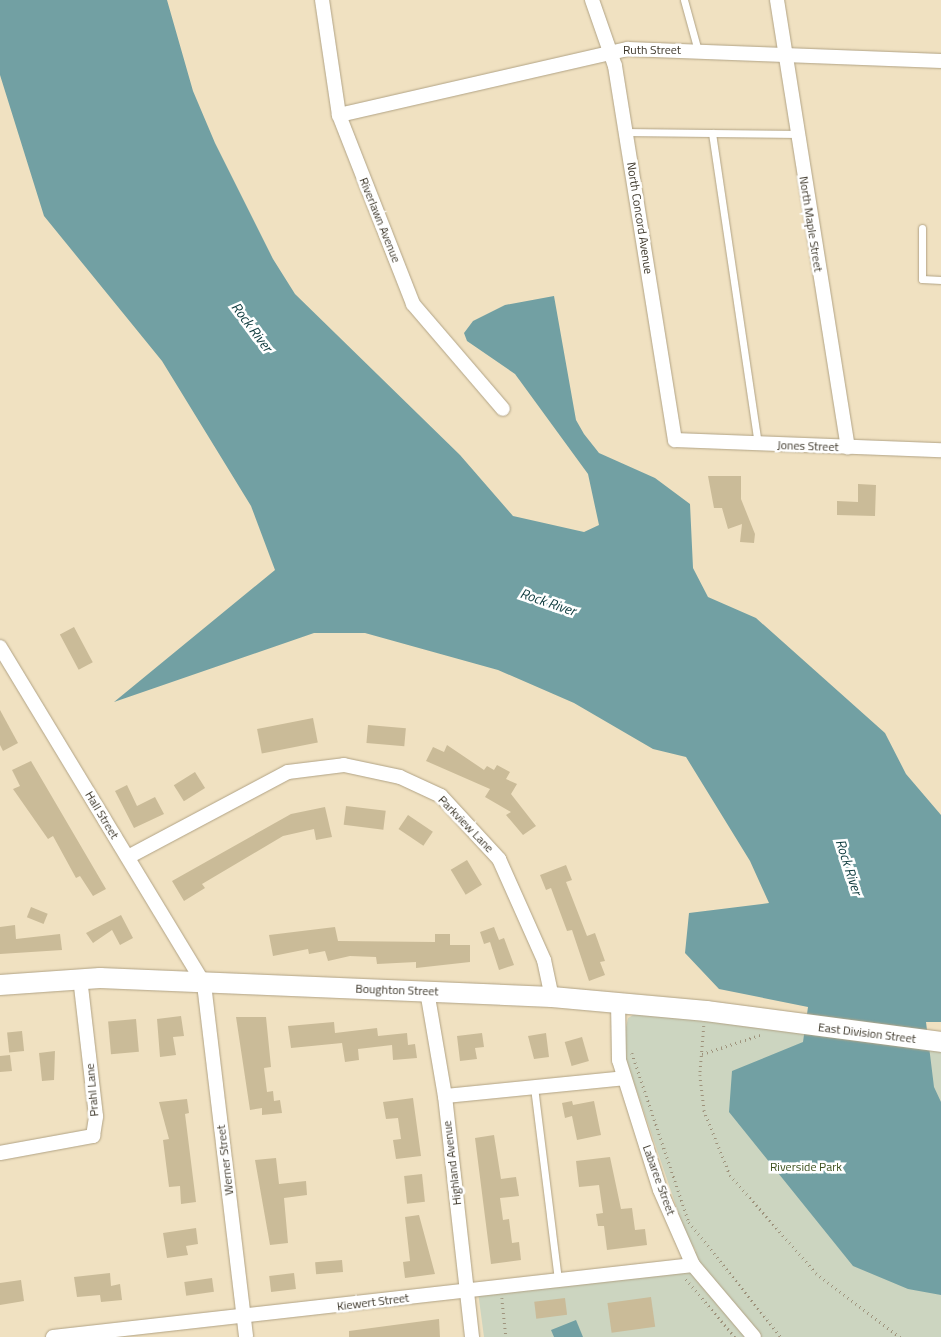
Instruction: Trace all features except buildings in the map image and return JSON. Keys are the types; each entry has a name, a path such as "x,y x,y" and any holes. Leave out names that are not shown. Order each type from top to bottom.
{"street":[{"name":"Riverlawn Avenue","path":"322,0 339,115 418,313 503,409"},
{"name":"North Concord Avenue","path":"592,0 610,51 627,132 675,440"},
{"name":"North Maple Street","path":"777,0 796,134 848,447"},
{"name":"Ruth Street","path":"339,115 610,51 698,51 941,61"},
{"name":"Jones Street","path":"675,440 941,450"},
{"name":"Hall Street","path":"0,647 204,984"},
{"name":"Parkview Lane","path":"128,857 288,772 344,765 400,777 441,796 499,859 544,960 552,997"},
{"name":"Boughton Street","path":"0,985 80,978 427,991 618,1002 793,1023"},
{"name":"Prahl Lane","path":"0,1153 93,1136 96,1116 80,978"},
{"name":"Werner Street","path":"204,984 246,1337"},
{"name":"Highland Avenue","path":"427,991 445,1096 472,1337"},
{"name":"Labaree Street","path":"618,1002 616,1044 624,1078 660,1190 693,1265 754,1337"},
{"name":"East Division Street","path":"793,1023 941,1042"},
{"path":"445,1096 624,1078"},
{"name":"Kiewert Street","path":"53,1337 244,1318 558,1279 693,1265"}],"lane":[{"path":"684,0 698,51"},
{"path":"627,132 796,134"},
{"path":"712,133 758,444"},
{"path":"922,228 922,278 941,280"},
{"path":"534,1087 558,1279"}],"path":[{"path":"696,1021 704,1022 700,1083 704,1110 715,1145 730,1175 816,1272 900,1337"},
{"path":"702,1054 766,1032"},
{"path":"631,1049 689,1222 781,1337"},
{"path":"682,1276 735,1337"},
{"path":"506,1337 502,1303 509,1293"}],"green space":[{"name":"Riverside Park","path":"640,1011 941,1047 941,1337 484,1337 478,1292 678,1268 696,1251 686,1235 625,1056 623,1041 628,1018"}],"water":[{"name":"Rock River","path":"0,0 167,0 193,91 215,143 273,259 295,294 460,455 513,516 584,532 599,525 588,474 515,374 467,341 464,333 473,321 505,305 554,296 576,420 584,434 599,453 655,478 690,504 693,568 708,597 756,618 885,733 906,774 941,815 941,1022 926,1022 934,1087 941,1102 941,1295 908,1289 853,1266 729,1112 732,1071 803,1042 808,1007 719,989 685,953 689,913 769,903 750,861 686,757 653,749 574,703 498,670 365,633 314,633 114,702 275,570 251,506 162,361 44,216 0,75"},
{"path":"576,1320 583,1337 554,1337 551,1330"}]}
